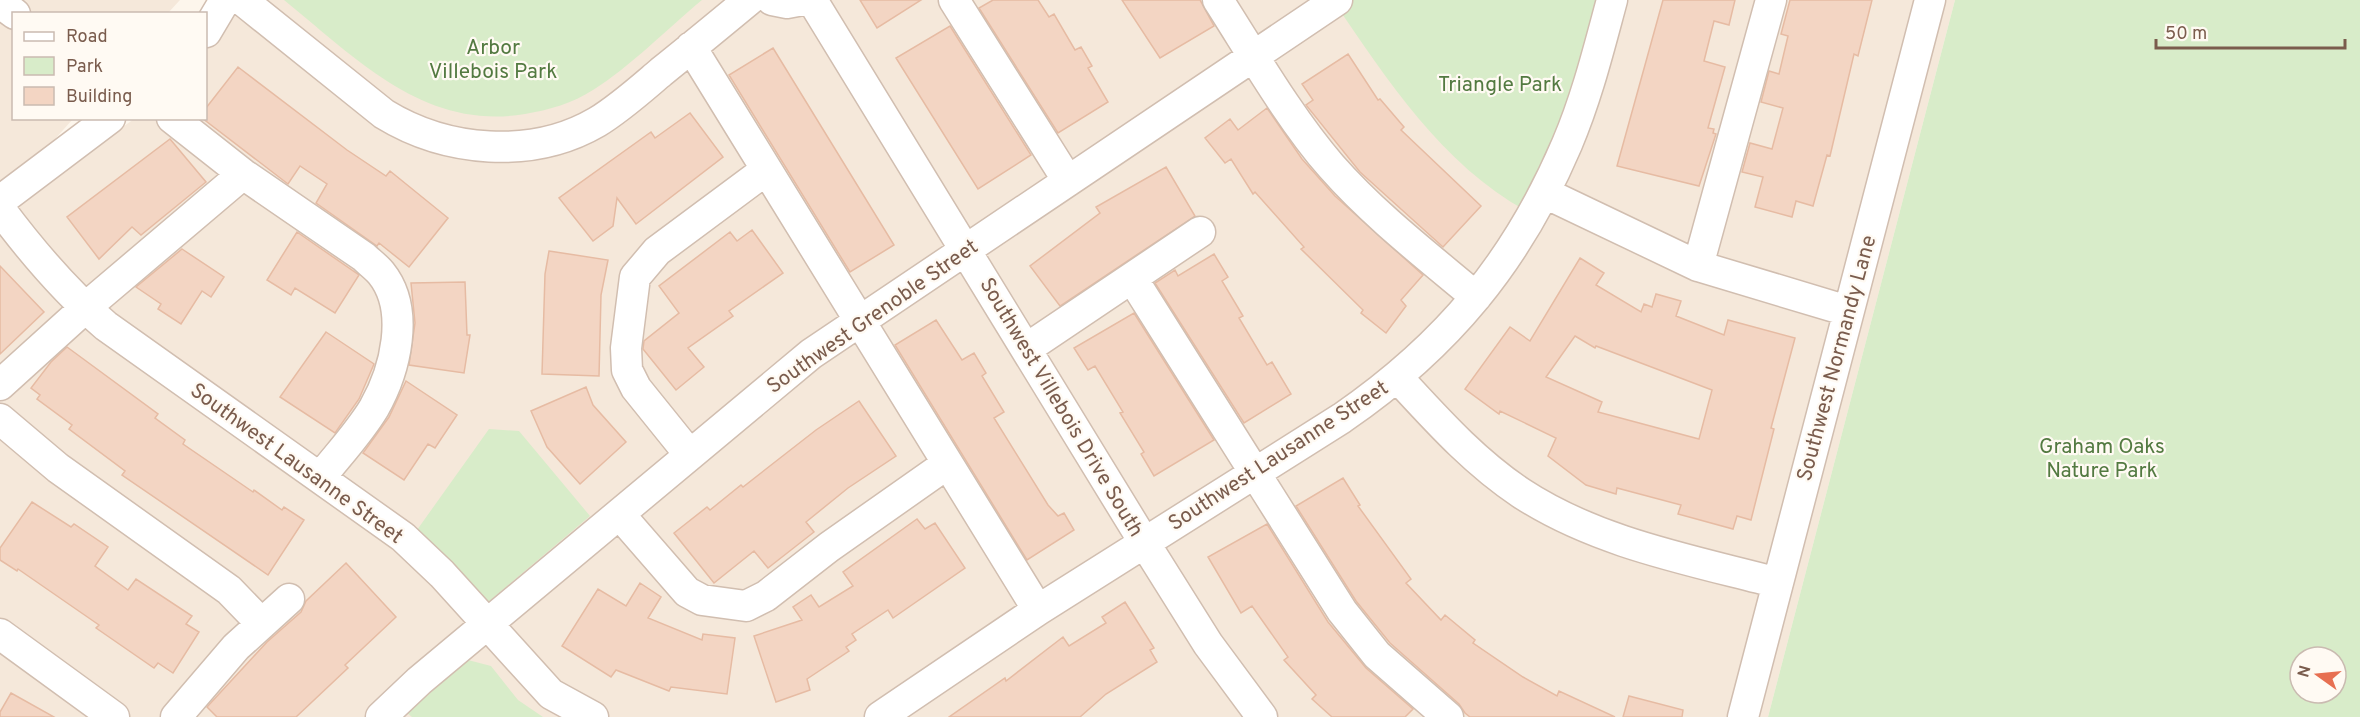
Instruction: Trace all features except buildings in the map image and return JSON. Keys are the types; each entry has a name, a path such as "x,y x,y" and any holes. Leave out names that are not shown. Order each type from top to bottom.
{"street":[{"path":"207,30 225,0"},
{"path":"242,0 384,114 402,125 433,137 469,145 517,146 572,133 595,123 620,106 749,0"},
{"path":"772,0 787,3 803,0"},
{"name":"Southwest Villebois Drive South","path":"812,0 1208,644 1262,717"},
{"path":"954,0 1068,181"},
{"path":"1218,0 1254,56 1330,164 1403,237 1476,297"},
{"name":"Southwest Grenoble Street","path":"381,717 419,681 811,354 1337,0"},
{"name":"Southwest Lausanne Street","path":"880,717 1038,610 1342,417 1398,378 1435,345 1506,257 1545,193 1568,142 1587,91 1612,0"},
{"path":"1698,266 1771,0"},
{"name":"Southwest Normandy Lane","path":"1743,717 1930,0"},
{"path":"0,3 12,12"},
{"path":"691,48 1038,610"},
{"path":"0,201 107,120"},
{"path":"175,120 243,174 364,257 382,273 393,296 397,334 390,375 373,409 320,478"},
{"path":"690,455 636,388 627,370 626,348 635,278 657,251 766,170"},
{"path":"0,385 85,308 243,174"},
{"path":"1545,193 1698,266 1848,311"},
{"name":"Southwest Lausanne Street","path":"0,209 40,261 85,308 106,326 402,537 442,574 551,694 593,717"},
{"path":"1026,348 1200,232"},
{"path":"1132,278 1342,611 1377,655 1448,717"},
{"path":"1398,378 1456,442 1522,494 1594,531 1778,583"},
{"path":"0,419 58,468 229,590 261,623"},
{"path":"620,515 687,592 702,600 746,606 766,597 829,548 947,464"},
{"path":"176,717 261,623 289,599"},
{"path":"0,634 114,717"}],"shaded area":[{"path":"0,0 180,0 169,12 12,12 12,120 72,120 0,200"},
{"path":"236,0 1955,0 1768,717 0,717 0,214 133,120 207,120 207,44"}],"green space":[{"name":"Arbor Villebois Park","path":"284,0 702,0 621,70 585,95 569,102 525,114 489,116 455,112 423,101 394,85 365,66"},
{"name":"Triangle Park","path":"1338,0 1612,0 1532,214 1501,195 1472,173 1445,148 1397,92 1375,62 1334,2"},
{"name":"Graham Oaks Nature Park","path":"1955,0 2360,0 2360,717 1768,717"},
{"path":"489,429 519,431 590,516 481,608 412,537"},
{"path":"468,660 491,666 518,700 543,717 412,717 407,713"}]}
